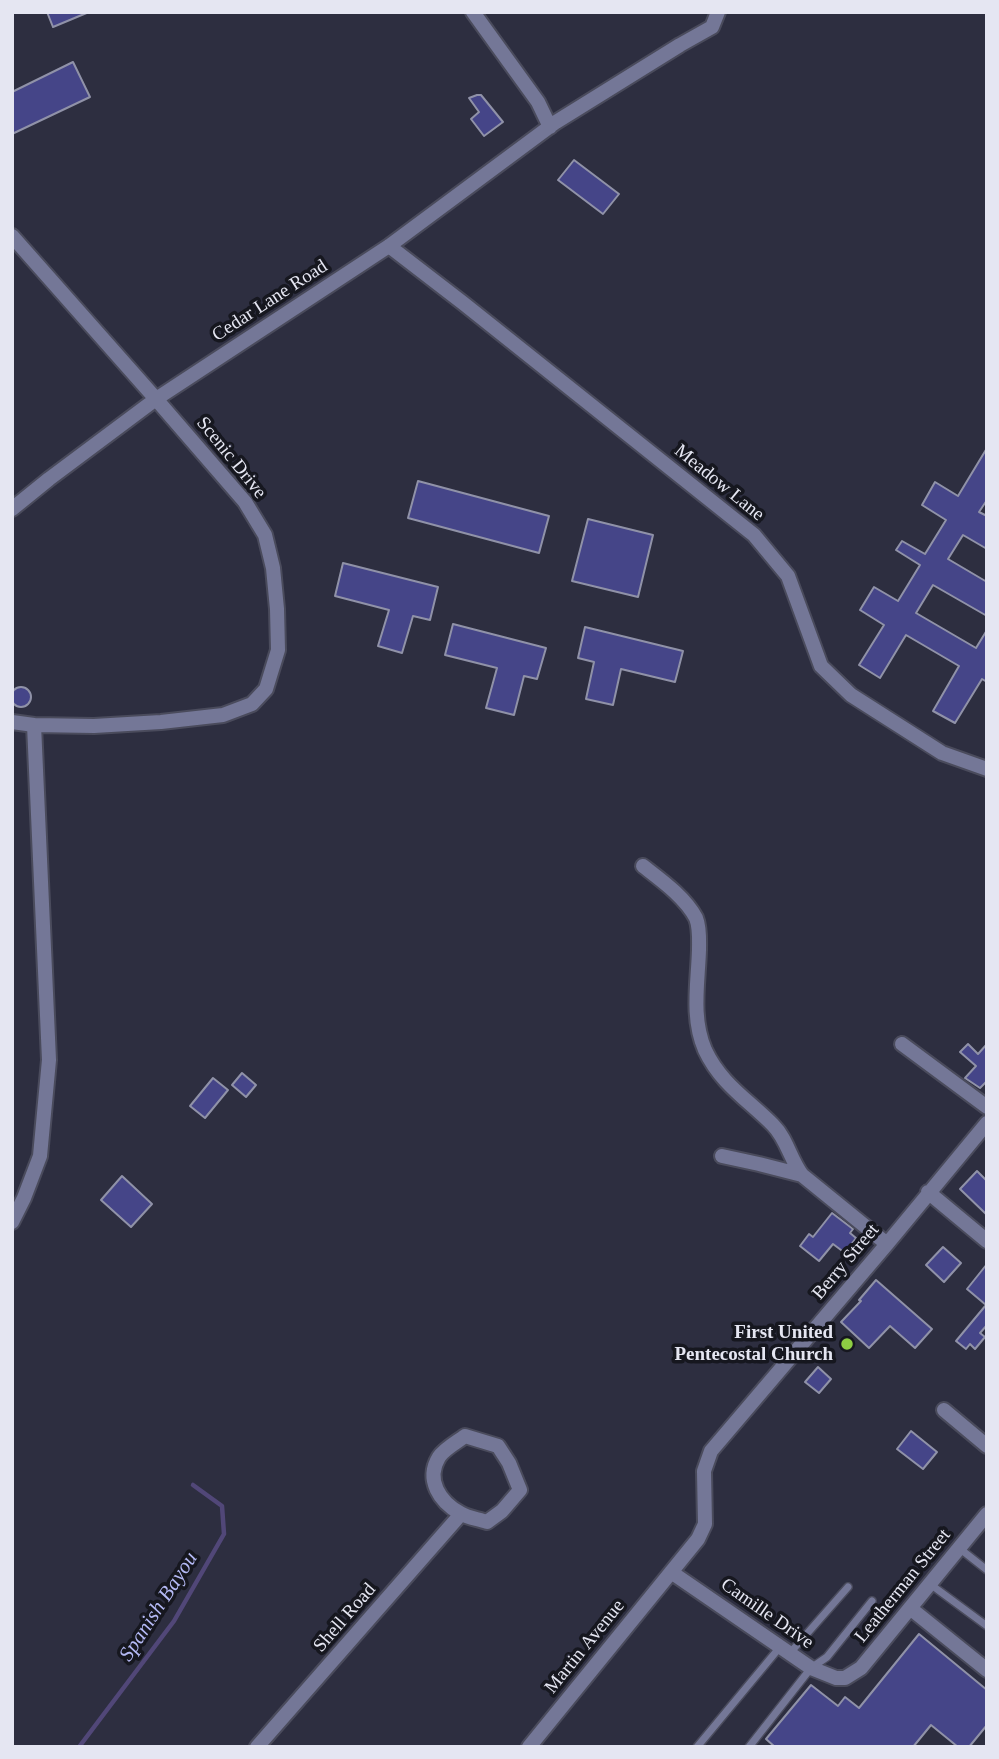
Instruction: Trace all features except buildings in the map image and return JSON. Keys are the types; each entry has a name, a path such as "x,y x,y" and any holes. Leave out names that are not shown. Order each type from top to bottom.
{"street":[{"path":"474,12 538,102 550,127"},
{"name":"Cedar Lane Road","path":"12,509 156,399 389,246 550,127 712,27 718,12"},
{"name":"Scenic Drive","path":"12,236 245,502 265,535 273,568 278,650 266,689 252,704 223,715 94,726 12,722"},
{"name":"Meadow Lane","path":"389,246 754,535 788,576 821,666 851,695 942,753 987,769"},
{"path":"12,1222 40,1156 49,1060 34,725"},
{"path":"643,866 674,892 696,920 699,933 696,1010 698,1030 714,1067 725,1082 783,1137 793,1163 802,1175 887,1244"},
{"path":"902,1044 987,1107"},
{"name":"Berry Street","path":"671,1572 698,1539 705,1524 704,1471 711,1451 987,1122"},
{"path":"722,1156 802,1175"},
{"path":"928,1192 987,1241"},
{"path":"944,1410 987,1446"},
{"path":"465,1436 499,1446 520,1490 502,1511 488,1522 461,1514 436,1490 432,1476 440,1456 465,1436"},
{"name":"Shell Road","path":"257,1747 461,1514"},
{"name":"Leatherman Street","path":"845,1678 861,1668 987,1514"},
{"name":"Camille Drive","path":"671,1572 811,1668 836,1678 845,1678"},
{"name":"Martin Avenue","path":"530,1747 671,1572"},
{"path":"910,1608 984,1664"}],"lane":[{"path":"959,1548 987,1570"},
{"path":"930,1584 987,1626 987,1636"},
{"path":"697,1747 785,1650 848,1587"},
{"path":"749,1747 811,1668 827,1657 872,1601"}],"waterway":[{"name":"Spanish Bayou","path":"79,1747 174,1621 224,1534 222,1506 193,1485"}],"place":[{"name":"First United Pentecostal Church","path":"847,1344"}]}
